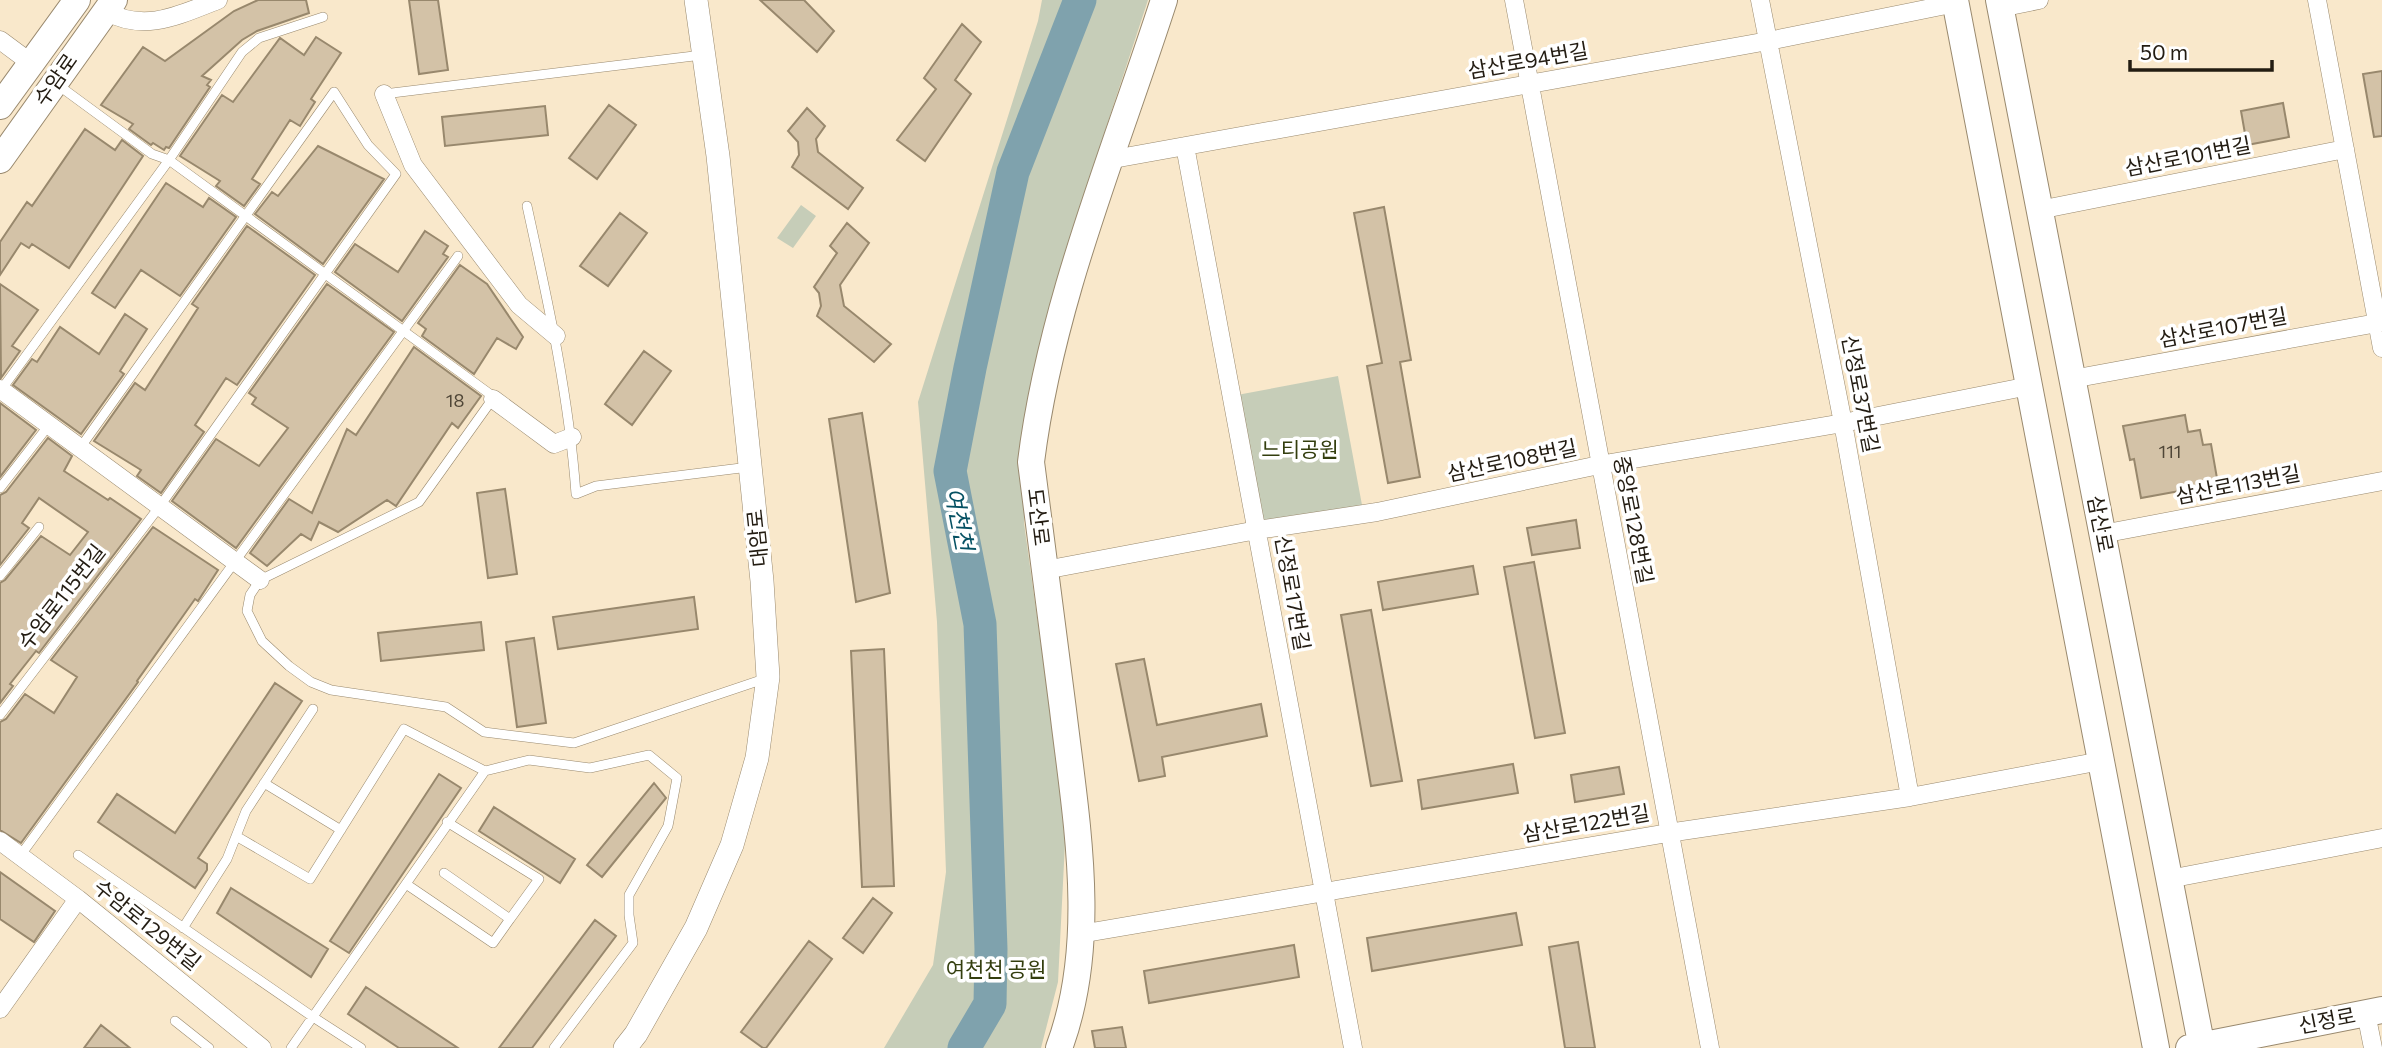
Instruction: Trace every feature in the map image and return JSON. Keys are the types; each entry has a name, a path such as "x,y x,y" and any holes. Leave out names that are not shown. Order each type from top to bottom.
{"main road":[{"name":"수암로","path":"0,106 77,0"},
{"name":"도산로","path":"1059,1048 1065,1032 1076,976 1080,934 1081,857 1031,462 1037,417 1056,335 1108,160 1164,0"},
{"path":"1956,2 2156,1048"},
{"name":"삼산로","path":"2000,4 2169,879 2197,1047"},
{"name":"수암로","path":"0,160 109,6"},
{"name":"신정로","path":"2197,1047 2374,1011"}],"street":[{"path":"109,6 131,22 149,22 167,19 218,0"},
{"name":"대암로","path":"625,1048 696,928 732,845 757,758 768,677 762,581 718,156 696,0"},
{"name":"중앙로128번길","path":"1514,0 1710,1048"},
{"name":"신정로37번길","path":"1760,0 1843,423 1910,797"},
{"path":"2000,4 2039,0"},
{"path":"2317,0 2345,149 2374,261 2382,348"},
{"name":"삼산로94번길","path":"1108,160 1768,41 1956,2"},
{"path":"0,40 31,63"},
{"path":"384,94 413,165 519,305 556,336"},
{"name":"신정로17번길","path":"1185,146 1353,1048"},
{"name":"삼산로101번길","path":"2039,210 2345,149"},
{"name":"삼산로107번길","path":"2072,379 2380,322"},
{"name":"삼산로108번길","path":"1045,570 1257,530 1377,512 1600,466 1843,423 2029,386"},
{"path":"1,389 260,580"},
{"path":"493,400 554,444 572,437"},
{"name":"삼산로113번길","path":"2102,534 2382,481"},
{"name":"삼산로122번길","path":"1080,934 1668,833 1910,797 2101,761"},
{"path":"2169,879 2382,838"},
{"name":"수암로129번길","path":"0,841 78,899 262,1048"},
{"path":"0,1009 78,899"},
{"path":"2373,1048 2374,1011"}],"lane":[{"path":"1,389 169,160 242,52 259,38 323,17"},
{"path":"384,94 704,54"},
{"path":"54,82 152,154 169,160 494,397 419,502 260,580 250,595 247,611 262,641 289,666 312,682 331,690 446,707 484,732 574,743 768,677"},
{"name":"수암로115번길","path":"0,715 160,506 396,174 368,145 334,92 245,217"},
{"path":"527,206 556,336 572,437 576,494 596,486 750,467"},
{"path":"80,448 245,217"},
{"path":"20,856 458,256"},
{"path":"0,488 49,425"},
{"path":"0,576 39,527"},
{"path":"183,928 227,859 246,811 313,709"},
{"path":"236,836 310,878 404,729 485,771"},
{"path":"291,1048 485,771 529,760 590,768 649,755 677,778 668,826 629,895 633,943 554,1048"},
{"path":"264,783 341,830"},
{"path":"406,884 493,943 539,879 447,822"},
{"path":"78,855 361,1048"},
{"path":"444,873 510,919"},
{"path":"176,1021 209,1048"}],"green space":[{"name":"여천천 공원","path":"1042,0 1148,0 1106,128 1038,373 1025,459 1024,523 1058,768 1065,843 1058,982 1041,1048 884,1048 933,965 946,872 937,622 918,402 1038,21"},
{"path":"801,205 816,216 793,248 777,238"},
{"name":"느티공원","path":"1338,376 1362,505 1261,524 1237,395"}],"building":[{"path":"258,0 306,0 309,13 257,31 242,40 202,76 211,80 207,85 210,87 169,148 164,150 153,143 151,145 129,129 133,124 101,105 143,47 165,61 234,11"},
{"path":"409,0 438,0 448,70 419,74"},
{"path":"760,0 804,0 834,31 817,52"},
{"path":"962,24 981,42 955,80 971,94 925,161 897,140 936,89 924,78"},
{"path":"316,37 341,53 311,99 315,102 300,126 290,120 252,179 260,184 244,206 216,186 220,181 180,156 222,95 233,102 280,38 304,55"},
{"path":"2382,71 2382,136 2374,137 2363,74"},
{"path":"2283,103 2289,137 2247,145 2241,111"},
{"path":"609,105 636,125 597,179 569,158"},
{"path":"545,106 548,135 445,146 442,117"},
{"path":"807,108 825,126 816,139 818,152 863,188 848,209 792,167 799,155 798,142 788,131"},
{"path":"85,129 115,150 122,140 143,156 69,268 32,244 29,248 21,243 0,275 0,242 27,202 32,206"},
{"path":"318,146 384,179 323,264 255,214 272,192 278,196"},
{"path":"166,183 203,207 209,198 236,217 180,296 141,270 115,308 92,293"},
{"path":"1384,207 1411,360 1400,362 1420,477 1388,483 1367,366 1382,363 1354,213"},
{"path":"620,213 647,233 608,286 580,266"},
{"path":"847,223 869,243 840,285 844,306 891,344 874,362 817,316 821,306 819,293 814,287 837,253 830,246"},
{"path":"247,226 315,275 237,385 226,378 195,425 204,432 161,493 137,476 141,470 94,441 135,383 145,390 198,308 192,304"},
{"path":"425,231 448,246 443,254 448,257 402,321 335,272 355,244 398,272"},
{"path":"460,265 487,284 523,337 516,349 497,338 474,374 422,336 426,329 418,323"},
{"path":"0,284 38,310 12,346 20,351 1,378"},
{"path":"327,284 394,332 236,548 172,501 216,439 259,466 288,428 252,404 256,398 249,393"},
{"path":"125,314 147,329 120,371 124,374 81,434 13,385 32,359 37,362 60,327 99,354"},
{"path":"414,347 481,396 458,428 452,423 396,506 387,500 338,532 319,522 311,540 301,534 267,566 250,553 289,499 312,513 347,429 356,435"},
{"path":"644,351 671,371 632,425 605,404"},
{"path":"0,403 36,430 0,477"},
{"path":"862,413 890,593 856,602 829,419"},
{"path":"2185,415 2188,432 2200,430 2203,445 2211,444 2218,484 2141,498 2134,459 2130,460 2123,426"},
{"path":"48,438 72,456 64,471 141,519 39,653 36,651 10,684 13,686 0,703 0,583 41,536 70,555 88,532 39,498 22,523 29,528 0,565 0,495 6,492"},
{"path":"505,489 517,574 488,578 477,493"},
{"path":"1576,520 1580,548 1532,555 1527,528"},
{"path":"153,527 218,570 21,843 0,830 0,722 6,719 25,694 54,713 77,677 51,660"},
{"path":"1534,562 1565,733 1535,738 1504,567"},
{"path":"1473,566 1478,594 1383,610 1378,582"},
{"path":"694,597 698,629 558,649 553,617"},
{"path":"1371,610 1402,781 1371,786 1341,615"},
{"path":"481,622 484,650 381,661 378,633"},
{"path":"534,638 546,723 517,727 506,642"},
{"path":"884,649 894,886 862,887 851,651"},
{"path":"1144,659 1157,725 1261,704 1267,736 1162,757 1165,776 1139,781 1116,664"},
{"path":"275,683 302,701 198,858 207,864 207,870 195,888 98,822 117,794 175,833"},
{"path":"1513,764 1518,793 1422,809 1418,780"},
{"path":"1619,767 1624,794 1575,802 1571,775"},
{"path":"439,774 461,788 349,953 330,941"},
{"path":"654,783 666,798 602,877 587,865"},
{"path":"494,807 575,859 560,883 479,831"},
{"path":"0,872 55,911 34,942 0,919"},
{"path":"231,888 328,949 311,977 217,913"},
{"path":"873,898 892,913 863,953 843,938"},
{"path":"1516,913 1522,945 1372,971 1367,938"},
{"path":"595,920 616,936 532,1048 499,1048"},
{"path":"809,941 832,959 766,1048 763,1048 741,1032"},
{"path":"1578,942 1595,1048 1565,1048 1549,947"},
{"path":"1294,945 1299,977 1149,1003 1144,971"},
{"path":"366,987 458,1048 399,1048 348,1014"},
{"path":"101,1025 130,1048 84,1048"},
{"path":"1122,1027 1126,1048 1095,1048 1092,1031"}],"waterway":[{"name":"여천천","path":"964,1048 990,1004 991,949 980,624 950,471 1013,172 1080,0"}]}
